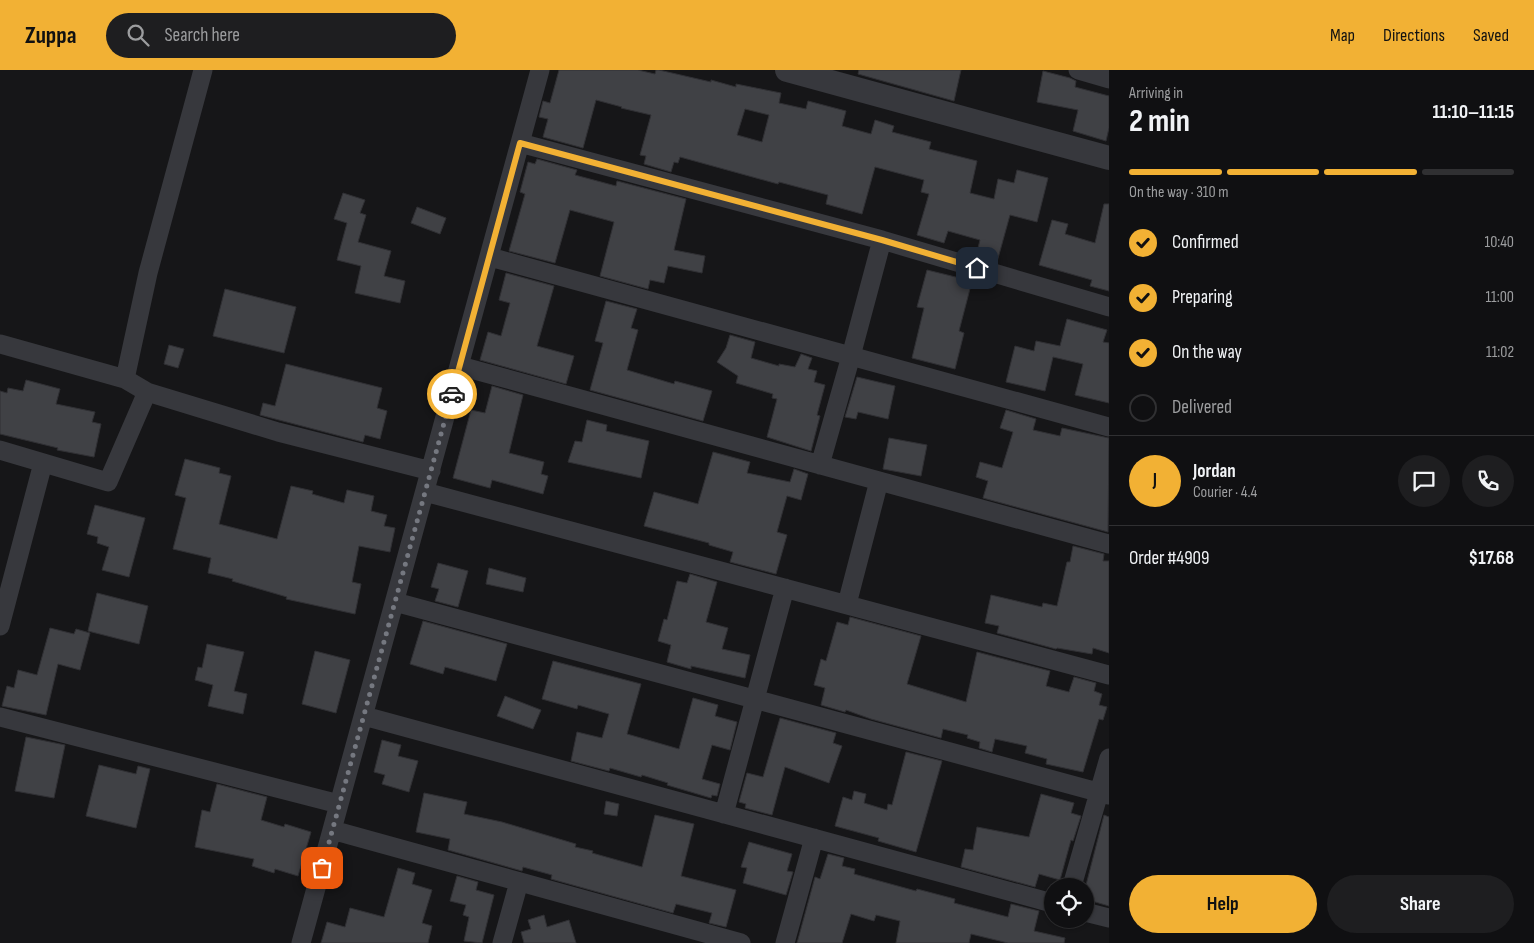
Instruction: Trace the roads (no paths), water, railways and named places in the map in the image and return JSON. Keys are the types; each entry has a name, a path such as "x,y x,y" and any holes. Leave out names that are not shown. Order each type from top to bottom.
{"street":[{"path":"125,379 148,273 203,70"},
{"path":"301,943 540,70"},
{"path":"787,70 1109,158"},
{"path":"1078,70 1109,79"},
{"path":"520,143 882,240 1109,307"},
{"path":"820,465 882,240"},
{"path":"490,256 1109,427"},
{"path":"0,344 125,379 146,392 278,432 431,471"},
{"path":"460,366 1109,544"},
{"path":"0,450 108,482 146,392"},
{"path":"0,626 43,463"},
{"path":"847,604 879,481"},
{"path":"425,492 1109,675"},
{"path":"724,814 784,588"},
{"path":"394,602 1104,794"},
{"path":"364,716 1044,901"},
{"path":"0,717 339,804"},
{"path":"1075,878 1104,794 1109,758"},
{"path":"332,830 519,882 683,935 741,943"},
{"path":"785,943 814,838"},
{"path":"502,943 519,882"},
{"path":"1094,914 1109,918"}]}
